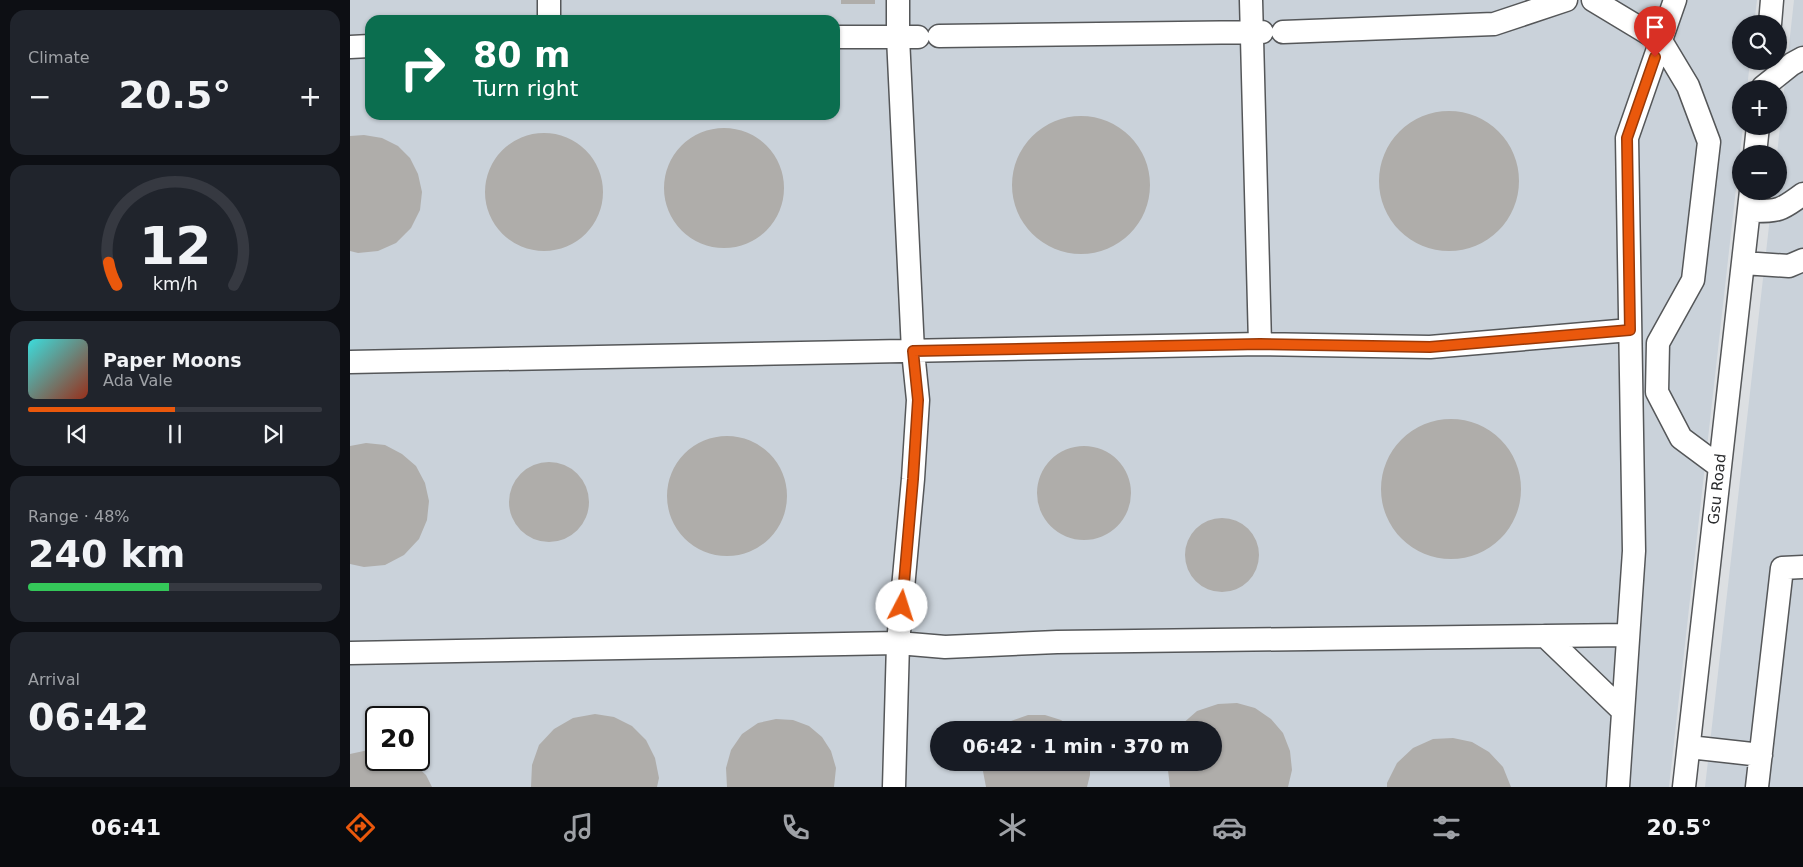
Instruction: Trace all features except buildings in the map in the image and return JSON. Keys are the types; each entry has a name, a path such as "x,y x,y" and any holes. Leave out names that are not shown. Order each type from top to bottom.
{"street":[{"path":"549,15 550,0"},
{"path":"894,787 898,643 918,400 913,351 918,36 898,0"},
{"path":"1251,0 1265,32 1260,344"},
{"path":"840,37 1265,32 1494,24 1566,0"},
{"path":"1592,0 1661,41 1688,86 1709,142 1693,280 1658,343 1657,392 1681,438 1720,467"},
{"path":"1618,787 1634,551 1627,138 1675,0"},
{"path":"1771,15 1772,0"},
{"path":"350,47 365,46"},
{"path":"1774,80 1803,58"},
{"path":"1750,201 1777,211 1788,206 1803,194"},
{"name":"Gsu Road","path":"1684,787 1750,201"},
{"path":"1743,263 1790,266 1803,260"},
{"path":"350,362 1260,344 1430,347 1630,330"},
{"path":"1757,787 1782,568 1803,567"},
{"path":"1545,636 1623,711"},
{"path":"350,653 898,643 945,647 1057,642 1628,636"},
{"path":"1689,747 1761,755"}],"shaded area":[{"path":"350,0 1757,0 1755,15 1732,15 1732,70 1749,70 1748,80 1732,80 1732,135 1742,135 1741,145 1732,145 1732,200 1735,200 1669,787 350,787"},
{"path":"1794,0 1803,0 1803,787 1705,787 1772,200 1787,200 1787,145 1778,145 1779,135 1787,135 1787,80 1785,80"}],"route":[{"path":"902,606 918,400 913,351 1260,344 1430,347 1630,330 1627,138 1655,57"}]}
